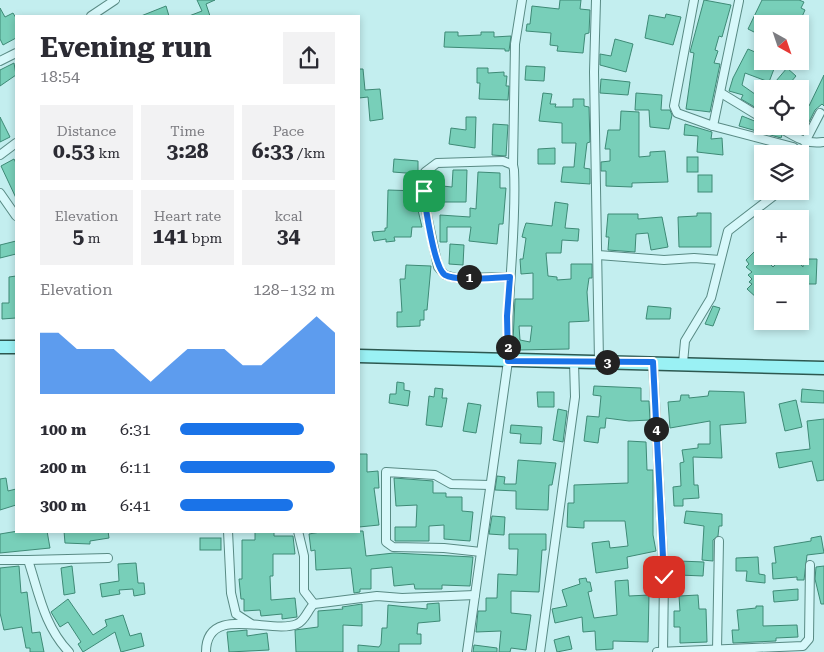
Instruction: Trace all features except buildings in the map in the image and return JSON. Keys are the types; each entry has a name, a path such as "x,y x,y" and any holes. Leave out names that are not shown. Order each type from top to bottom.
{"main road":[{"path":"0,347 15,347"},
{"path":"360,356 508,361 653,362 824,368"}],"street":[{"path":"92,15 115,0"},
{"path":"467,652 508,361 507,316 515,179 513,165 515,44 522,0"},
{"path":"596,0 594,72 599,362"},
{"path":"694,0 674,106 677,113 713,126 785,145"},
{"path":"713,126 739,1"},
{"path":"0,61 15,54"},
{"path":"721,93 754,113"},
{"path":"805,142 820,113"},
{"path":"793,135 812,144 823,142"},
{"path":"0,155 15,145"},
{"path":"510,277 456,278 445,275 438,267 425,206 424,191 425,172 437,163 503,161 513,165"},
{"path":"0,194 15,215"},
{"path":"683,363 686,341 711,298 728,231 768,200"},
{"path":"598,254 664,260 694,258 720,260"},
{"path":"540,652 575,397 574,362"},
{"path":"653,362 664,577 661,652 796,650 803,646 808,639 810,565"},
{"path":"481,552 444,548 393,547 386,542 386,472 435,475 444,482 451,484 490,485"},
{"path":"228,533 231,593 236,614 250,623"},
{"path":"298,533 304,556 304,590 314,604"},
{"path":"716,650 719,540"},
{"path":"0,560 108,558"},
{"path":"28,560 38,584 44,615 58,640 69,652"},
{"path":"206,652 208,637 212,630 221,626 250,623 295,625 302,620 314,604 376,596 411,598 475,595"}],"route":[{"path":"424,191 425,206 438,267 445,275 456,278 510,277 507,316 508,361 653,362 664,577"}]}
